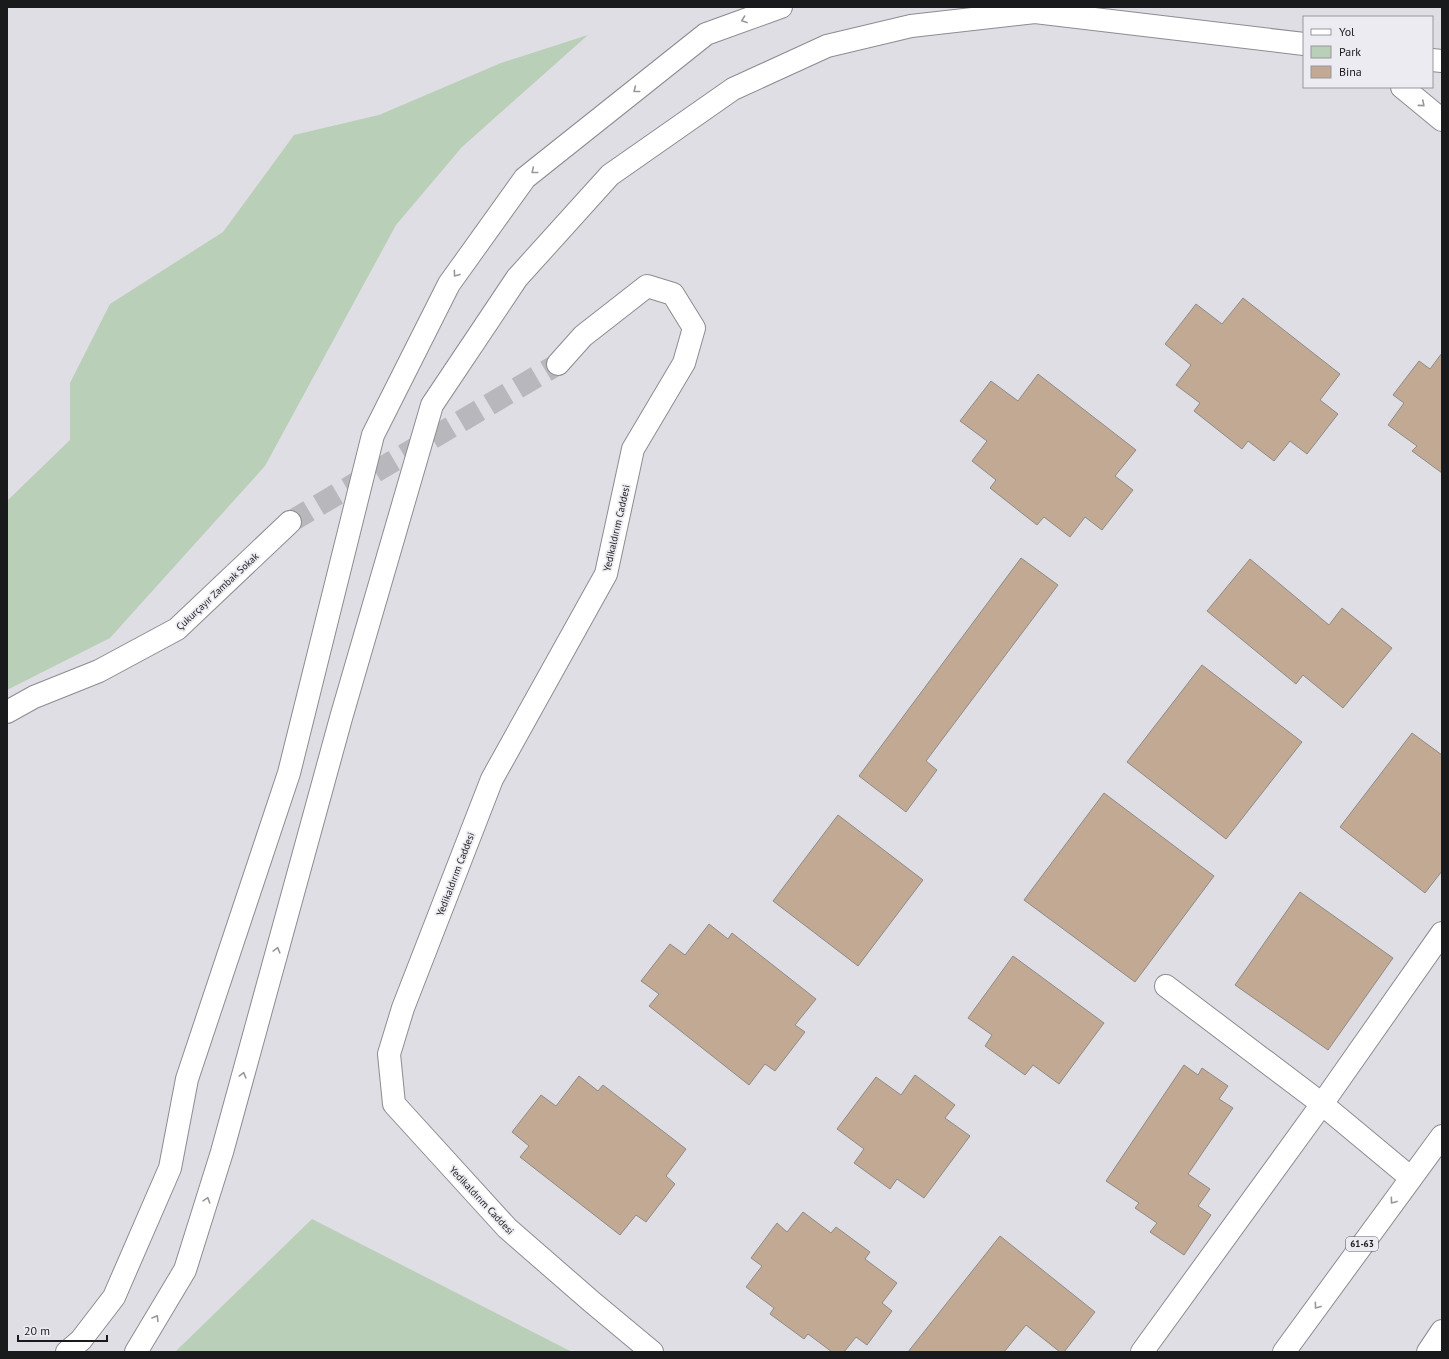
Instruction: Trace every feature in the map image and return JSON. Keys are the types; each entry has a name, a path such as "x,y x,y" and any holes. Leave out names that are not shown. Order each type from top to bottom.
{"main road":[{"path":"67,1352 81,1340 114,1297 170,1168 187,1079 289,773 373,436 449,284 525,178 706,34 781,7"},
{"path":"136,1352 185,1270 220,1160 341,718 432,405 517,278 610,175 733,89 827,46 911,26 1035,12 1303,44"},
{"path":"1403,88 1442,120"},
{"name":"Yedikaldırım Caddesi","path":"558,364 583,336 647,286 673,294 694,328 684,363 633,449 606,574 492,779 403,1008 389,1054 394,1104 507,1228 652,1352"},
{"name":"Çukurçayır Zambak Sokak","path":"7,712 34,697 99,671 177,629 290,522"},
{"path":"1142,1352 1322,1104 1442,933"},
{"path":"1166,986 1322,1104 1411,1178"},
{"name":"61-63","path":"1284,1352 1442,1136"},
{"path":"1428,1352 1442,1331"}],"green space":[{"path":"588,35 462,147 396,225 265,466 110,638 7,690 7,501 70,440 70,383 110,304 223,232 294,135 379,115 501,63"},
{"path":"312,1219 572,1352 175,1352"}],"building":[{"path":"1243,298 1340,374 1320,400 1338,414 1307,454 1290,441 1274,461 1248,441 1242,449 1194,411 1200,403 1176,385 1191,365 1165,344 1196,304 1222,324"},
{"path":"1442,353 1442,473 1412,451 1417,446 1388,425 1404,403 1393,395 1419,361 1430,369"},
{"path":"1038,374 1136,450 1115,476 1133,490 1102,530 1085,517 1070,537 1044,517 1037,525 990,488 996,480 972,461 987,441 960,421 991,381 1018,401"},
{"path":"1021,558 1058,585 926,761 937,770 906,812 859,776"},
{"path":"1250,559 1329,625 1342,608 1392,648 1343,708 1303,675 1296,684 1207,611"},
{"path":"1202,665 1302,742 1226,839 1127,762"},
{"path":"1412,733 1442,755 1442,871 1425,893 1340,827"},
{"path":"1104,793 1214,876 1135,982 1024,900"},
{"path":"838,815 923,880 858,966 773,901"},
{"path":"1300,892 1393,958 1328,1050 1235,985"},
{"path":"709,924 728,939 732,933 816,999 795,1025 805,1032 775,1071 765,1064 749,1085 649,1006 659,994 641,981 670,944 685,955"},
{"path":"1013,956 1104,1023 1059,1084 1033,1065 1025,1075 985,1046 992,1035 968,1018"},
{"path":"1184,1065 1198,1075 1202,1068 1228,1086 1219,1099 1233,1108 1188,1174 1210,1189 1198,1206 1211,1215 1184,1255 1150,1232 1157,1223 1135,1208 1139,1203 1106,1181"},
{"path":"915,1075 955,1105 945,1118 970,1136 924,1198 897,1179 890,1189 854,1163 864,1149 837,1129 876,1077 901,1095"},
{"path":"579,1076 598,1091 603,1085 686,1149 666,1176 675,1184 646,1222 636,1215 620,1235 520,1157 529,1146 512,1132 541,1095 556,1106"},
{"path":"803,1212 831,1233 836,1227 870,1252 865,1259 897,1283 882,1303 892,1311 867,1345 856,1337 844,1352 832,1352 808,1334 804,1339 770,1314 774,1308 746,1287 762,1266 751,1258 777,1223 787,1232"},
{"path":"1000,1236 1095,1312 1064,1352 1060,1352 1026,1325 1004,1352 908,1352"}],"tunnel":[{"path":"290,522 558,364"}]}
